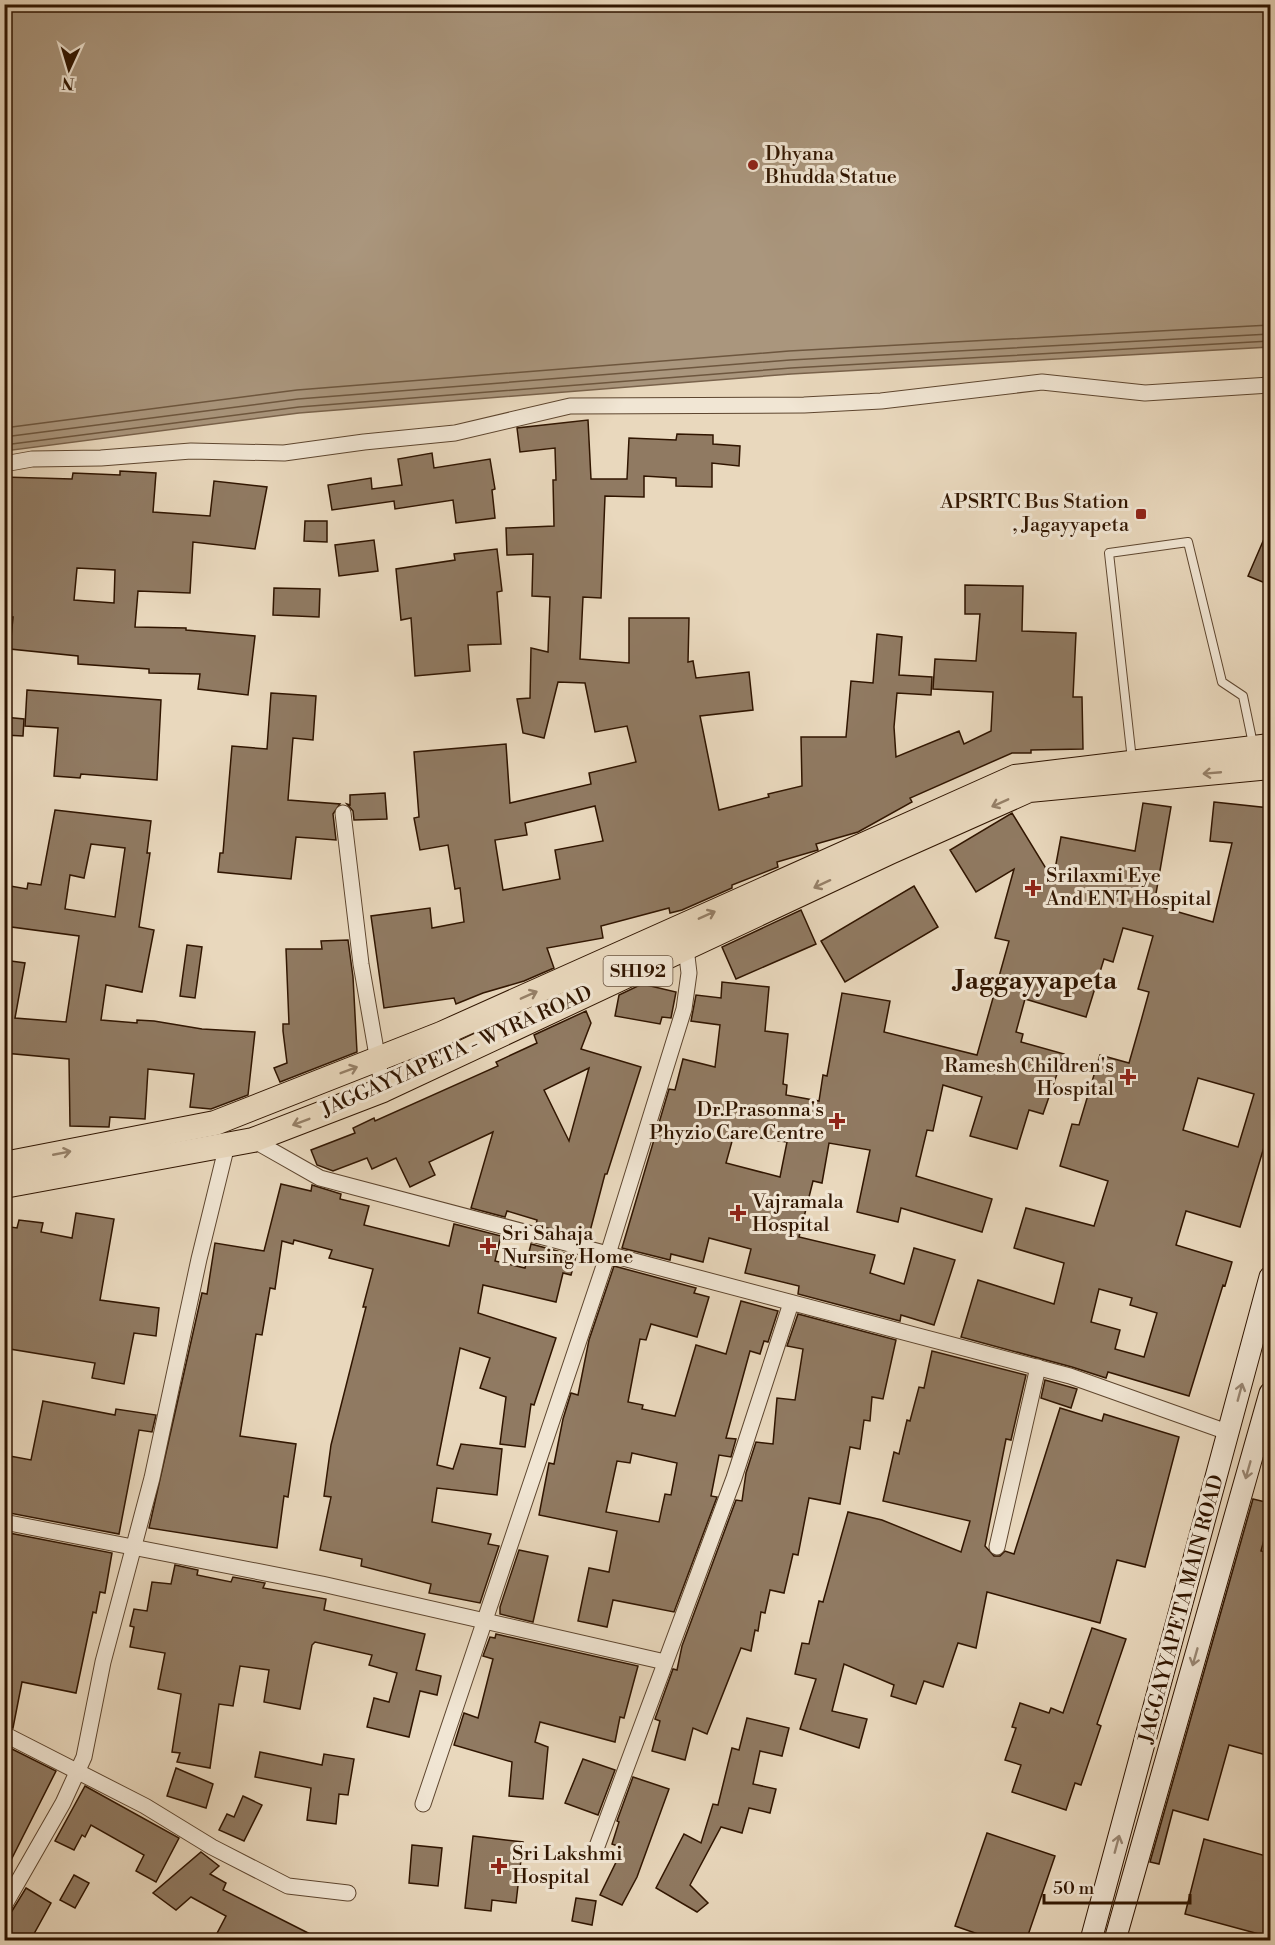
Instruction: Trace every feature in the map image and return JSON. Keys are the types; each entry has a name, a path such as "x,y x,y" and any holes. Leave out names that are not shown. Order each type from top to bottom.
{"main road":[{"name":"JAGGAYYAPETA - WYRA ROAD","path":"4,1186 253,1140 383,1090 890,852 1029,790 1133,772 1263,757"},
{"name":"SH192","path":"4,1164 215,1123 441,1034 1015,777 1133,772"},
{"name":"JAGGAYYAPETA MAIN ROAD","path":"1091,1941 1230,1433 1270,1277"},
{"path":"1115,1941 1270,1393"}],"street":[{"path":"4,464 32,459 101,458 191,451 284,453 455,433 570,406 804,405 881,401 1042,382 1145,393 1270,385"},
{"path":"343,813 362,964 383,1090"},
{"path":"423,1804 608,1254 684,1009 688,973 686,948"},
{"path":"253,1140 320,1178 1038,1367 1070,1376 1230,1433"},
{"path":"4,1906 9,1887 77,1773 84,1757 103,1662 152,1478 199,1259 227,1145"},
{"path":"596,1849 734,1478 792,1303"},
{"path":"997,1547 1038,1367"},
{"path":"4,1522 322,1584 665,1662"},
{"path":"4,1734 146,1806 212,1847 288,1886 348,1893"}],"lane":[{"path":"1133,772 1109,553 1188,542 1222,682 1243,696 1263,757"}],"water":[{"path":"4,5 1270,5 1270,347 791,374 299,413 5,451"}],"building":[{"path":"588,420 591,479 627,479 629,438 676,440 677,434 713,435 713,444 740,446 739,466 712,463 712,487 676,486 676,478 644,476 644,497 605,496 601,598 583,597 580,659 629,663 629,618 689,618 688,662 693,661 696,678 749,672 753,710 700,716 719,810 802,786 801,737 846,737 851,681 873,683 877,634 902,637 899,675 932,677 931,695 897,693 894,727 896,757 959,731 964,744 991,731 993,692 933,689 935,659 976,661 980,614 965,614 965,585 1023,586 1022,631 1076,633 1073,697 1082,697 1083,749 1031,750 1031,753 1012,753 910,798 912,802 858,832 816,844 818,850 777,862 778,867 732,885 732,888 682,910 670,913 669,908 601,926 603,938 547,948 554,968 524,981 456,1004 454,998 384,1008 371,916 430,908 432,928 464,922 460,888 455,889 448,845 420,850 414,818 419,817 414,752 506,744 510,803 591,784 589,773 636,762 627,726 595,732 585,683 558,682 544,738 523,733 517,699 530,698 531,648 548,652 550,597 532,596 533,554 507,555 506,528 554,526 553,480 556,480 555,448 520,452 517,428","holes":["595,806 603,841 555,850 560,879 503,890 495,840 527,835 525,823"]},
{"path":"432,453 434,468 490,459 495,489 492,490 495,518 456,523 453,500 395,509 394,501 332,510 328,485 371,478 372,489 402,485 398,459"},
{"path":"120,471 156,473 153,512 210,516 214,481 267,487 255,549 193,542 190,593 138,591 135,627 186,628 186,630 255,636 248,695 198,689 200,674 149,673 149,669 78,664 78,656 10,649 13,617 4,617 4,477 72,479 73,473 120,475","holes":["77,568 115,570 114,603 74,600"]},
{"path":"305,521 327,521 327,542 304,541"},
{"path":"1270,525 1270,585 1248,576"},
{"path":"374,540 378,571 339,576 335,545"},
{"path":"497,549 502,591 497,592 501,644 468,645 470,671 415,676 411,618 401,620 396,569 455,560 454,554"},
{"path":"274,588 320,589 319,617 273,615"},
{"path":"27,690 161,700 157,780 81,774 80,778 54,776 58,728 25,726"},
{"path":"271,693 316,696 313,740 293,738 288,800 340,804 333,814 336,840 296,837 291,879 218,872 220,853 223,853 232,746 267,749"},
{"path":"4,717 24,719 23,736 4,735"},
{"path":"385,793 387,819 354,820 353,811 347,804 350,805 350,795"},
{"path":"1214,802 1270,808 1270,1138 1267,1137 1240,1227 1186,1211 1176,1245 1232,1262 1189,1396 1108,1372 1106,1378 961,1337 978,1280 1054,1304 1064,1263 1014,1248 1026,1208 1094,1226 1108,1181 1060,1166 1072,1124 1079,1125 1100,1055 1129,1063 1149,992 1138,989 1153,936 1123,928 1113,962 1104,959 1086,1017 1025,999 1016,1032 1023,1034 1021,1042 1064,1054 1043,1114 1029,1110 1017,1149 970,1136 982,1097 943,1085 933,1131 927,1130 916,1176 992,1199 982,1232 901,1208 898,1222 857,1212 870,1150 829,1143 822,1183 813,1181 799,1237 875,1255 870,1273 904,1284 914,1248 955,1260 934,1325 901,1315 900,1321 798,1294 799,1286 745,1273 751,1249 709,1238 703,1262 671,1254 670,1260 622,1248 669,1089 675,1090 683,1059 715,1067 720,1025 691,1021 696,995 721,998 722,982 769,987 765,1031 788,1034 783,1084 787,1085 786,1095 819,1101 823,1075 827,1076 842,993 890,1001 884,1032 977,1055 1009,941 995,938 1014,869 976,892 950,850 1012,813 1053,880 1061,837 1135,851 1143,803 1171,807 1154,905 1213,922 1232,843 1210,841","holes":["1198,1078 1254,1094 1238,1147 1183,1130","734,1134 787,1142 780,1177 726,1163","1099,1289 1132,1298 1130,1305 1157,1313 1144,1357 1115,1349 1120,1330 1091,1322"]},
{"path":"55,810 151,821 147,853 150,853 139,927 154,930 142,992 106,985 101,1020 137,1023 137,1020 154,1021 202,1029 255,1032 248,1095 211,1109 190,1107 194,1074 148,1069 145,1119 110,1117 109,1127 70,1126 69,1059 4,1053 4,960 25,963 15,1018 66,1022 79,936 4,926 4,885 27,889 28,883 41,885","holes":["91,844 125,848 115,917 65,909 70,875 84,878"]},
{"path":"914,886 938,927 845,982 821,941"},
{"path":"801,910 816,944 736,979 722,947"},
{"path":"348,940 353,977 357,1052 280,1082 274,1068 287,1063 283,1031 283,1024 289,1024 286,949 322,949 321,941"},
{"path":"187,945 202,947 195,998 180,996"},
{"path":"642,984 676,992 671,1018 662,1017 660,1024 615,1016 619,995"},
{"path":"586,1011 591,1023 581,1049 641,1067 607,1174 605,1174 588,1239 536,1225 537,1220 507,1211 505,1217 471,1208 493,1132 429,1162 435,1175 410,1187 396,1158 372,1169 367,1158 333,1171 317,1165 311,1150 355,1133 353,1128 374,1118 375,1121 498,1066 496,1062 537,1043 534,1035","holes":["589,1068 569,1141 544,1090"]},
{"path":"281,1184 311,1191 312,1185 341,1194 340,1199 369,1206 364,1225 449,1246 454,1224 501,1236 495,1261 525,1268 531,1244 576,1256 571,1275 563,1273 556,1302 483,1285 478,1313 556,1338 534,1405 531,1404 525,1447 500,1444 506,1397 480,1388 490,1358 460,1348 437,1465 453,1469 461,1444 502,1449 497,1495 437,1488 432,1522 491,1534 488,1544 499,1546 480,1603 429,1593 431,1584 361,1566 362,1559 320,1550 331,1497 324,1496 331,1445 366,1307 363,1307 373,1269 329,1258 332,1250 294,1240 293,1244 282,1241 275,1289 270,1288 262,1335 256,1334 240,1436 296,1444 288,1497 284,1496 277,1548 149,1528 202,1293 207,1294 215,1243 264,1251"},
{"path":"76,1213 114,1219 100,1300 159,1308 156,1336 134,1333 124,1384 92,1378 95,1363 4,1348 4,1226 17,1228 19,1220 43,1223 41,1232 72,1238"},
{"path":"614,1266 696,1288 694,1293 709,1297 697,1337 651,1324 646,1340 640,1339 628,1402 643,1405 642,1409 675,1416 696,1345 726,1354 741,1301 778,1311 768,1342 764,1341 760,1354 750,1351 726,1438 736,1439 731,1457 719,1455 711,1496 717,1497 674,1612 613,1600 607,1627 578,1621 589,1568 609,1572 617,1531 539,1515 549,1463 554,1464 571,1393 578,1395 589,1340","holes":["632,1453 677,1463 671,1495 665,1494 659,1522 606,1512 617,1461 630,1463"]},
{"path":"798,1314 896,1340 883,1399 872,1397 870,1421 864,1420 860,1449 850,1447 840,1504 809,1498 798,1555 793,1554 784,1593 770,1590 765,1613 761,1612 758,1631 755,1630 751,1651 741,1648 707,1734 693,1728 685,1760 652,1751 660,1721 655,1719 673,1669 677,1670 682,1646 736,1500 742,1501 746,1473 756,1442 773,1444 777,1398 795,1400 803,1349 787,1346"},
{"path":"932,1351 1026,1375 1011,1440 1006,1439 985,1546 994,1556 1000,1556 1005,1551 1014,1554 1060,1408 1102,1421 1104,1414 1179,1437 1145,1567 1117,1560 1100,1623 987,1592 976,1648 958,1643 943,1687 924,1681 916,1704 891,1696 894,1685 844,1664 832,1711 867,1719 859,1748 800,1729 816,1679 795,1674 802,1643 809,1644 819,1601 823,1602 848,1512 882,1520 961,1552 970,1521 883,1501 894,1452 899,1454 907,1420 910,1421 919,1387 924,1388"},
{"path":"1045,1380 1077,1389 1071,1408 1041,1398"},
{"path":"43,1401 115,1415 116,1409 156,1415 152,1432 139,1430 119,1534 4,1512 4,1455 31,1460"},
{"path":"1253,1499 1270,1503 1270,1518 1261,1551 1270,1553 1270,1756 1229,1745 1208,1820 1173,1810 1159,1864 1150,1862"},
{"path":"4,1532 112,1553 105,1593 100,1592 96,1613 93,1612 76,1693 22,1682 13,1728 4,1724"},
{"path":"519,1550 548,1556 533,1622 500,1614 500,1607"},
{"path":"175,1565 198,1570 197,1575 231,1582 233,1577 265,1583 263,1588 326,1599 324,1610 425,1634 416,1670 441,1676 437,1695 420,1691 409,1737 367,1727 374,1698 389,1702 397,1673 369,1665 372,1655 315,1642 312,1645 300,1709 264,1702 269,1670 240,1666 233,1706 219,1704 210,1768 177,1762 180,1753 172,1752 181,1694 158,1689 165,1653 130,1647 134,1627 130,1626 134,1609 147,1611 152,1582 171,1584"},
{"path":"1092,1628 1126,1639 1097,1724 1101,1726 1081,1785 1075,1783 1066,1810 1012,1792 1021,1765 1005,1760 1016,1728 1012,1727 1020,1703 1049,1713 1051,1708 1063,1713"},
{"path":"496,1634 638,1666 624,1718 620,1717 615,1742 540,1722 535,1742 548,1747 543,1799 509,1796 512,1762 454,1745 464,1713 478,1718 493,1659 483,1656 490,1637 495,1638"},
{"path":"747,1718 789,1728 782,1756 760,1751 753,1784 776,1789 770,1813 749,1808 742,1833 721,1827 690,1885 708,1903 697,1912 656,1888 684,1834 701,1843 713,1804 718,1805 732,1748 739,1750"},
{"path":"4,1745 56,1771 4,1874 4,1814 11,1801 4,1798"},
{"path":"260,1752 322,1765 324,1754 354,1759 348,1795 339,1794 336,1824 307,1820 311,1788 255,1777"},
{"path":"583,1759 615,1770 598,1815 565,1803"},
{"path":"176,1768 213,1784 206,1808 167,1796"},
{"path":"633,1777 669,1789 637,1877 622,1905 600,1895 623,1848 612,1844 619,1822 617,1821"},
{"path":"85,1786 179,1838 156,1882 136,1871 144,1855 91,1825 85,1837 82,1835 74,1850 55,1841"},
{"path":"243,1796 262,1805 244,1841 219,1830 227,1814 234,1817"},
{"path":"987,1833 1055,1856 1026,1941 998,1941 955,1926"},
{"path":"473,1836 523,1842 516,1903 492,1900 491,1911 465,1908"},
{"path":"1204,1839 1270,1857 1270,1937 1185,1914"},
{"path":"412,1845 442,1848 438,1886 409,1883"},
{"path":"201,1852 219,1866 210,1874 226,1883 223,1890 324,1941 213,1941 226,1916 191,1897 176,1910 153,1893"},
{"path":"74,1875 89,1883 75,1908 60,1900"},
{"path":"26,1888 51,1903 30,1941 4,1941 4,1918 12,1911"},
{"path":"576,1898 596,1901 592,1925 572,1921"}],"place":[{"name":"Dhyana Bhudda Statue","path":"753,165"},
{"name":"APSRTC Bus Station , Jagayyapeta","path":"1141,514"},
{"name":"Srilaxmi Eye And ENT Hospital","path":"1033,888"},
{"name":"Ramesh Children's Hospital","path":"1128,1077"},
{"name":"Dr.Prasonna's Phyzio Care Centre","path":"837,1121"},
{"name":"Vajramala Hospital","path":"738,1213"},
{"name":"Sri Sahaja Nursing Home","path":"488,1246"},
{"name":"Sri Lakshmi Hospital","path":"499,1866"}],"district":[{"name":"Jaggayyapeta","path":"1036,981"}]}
